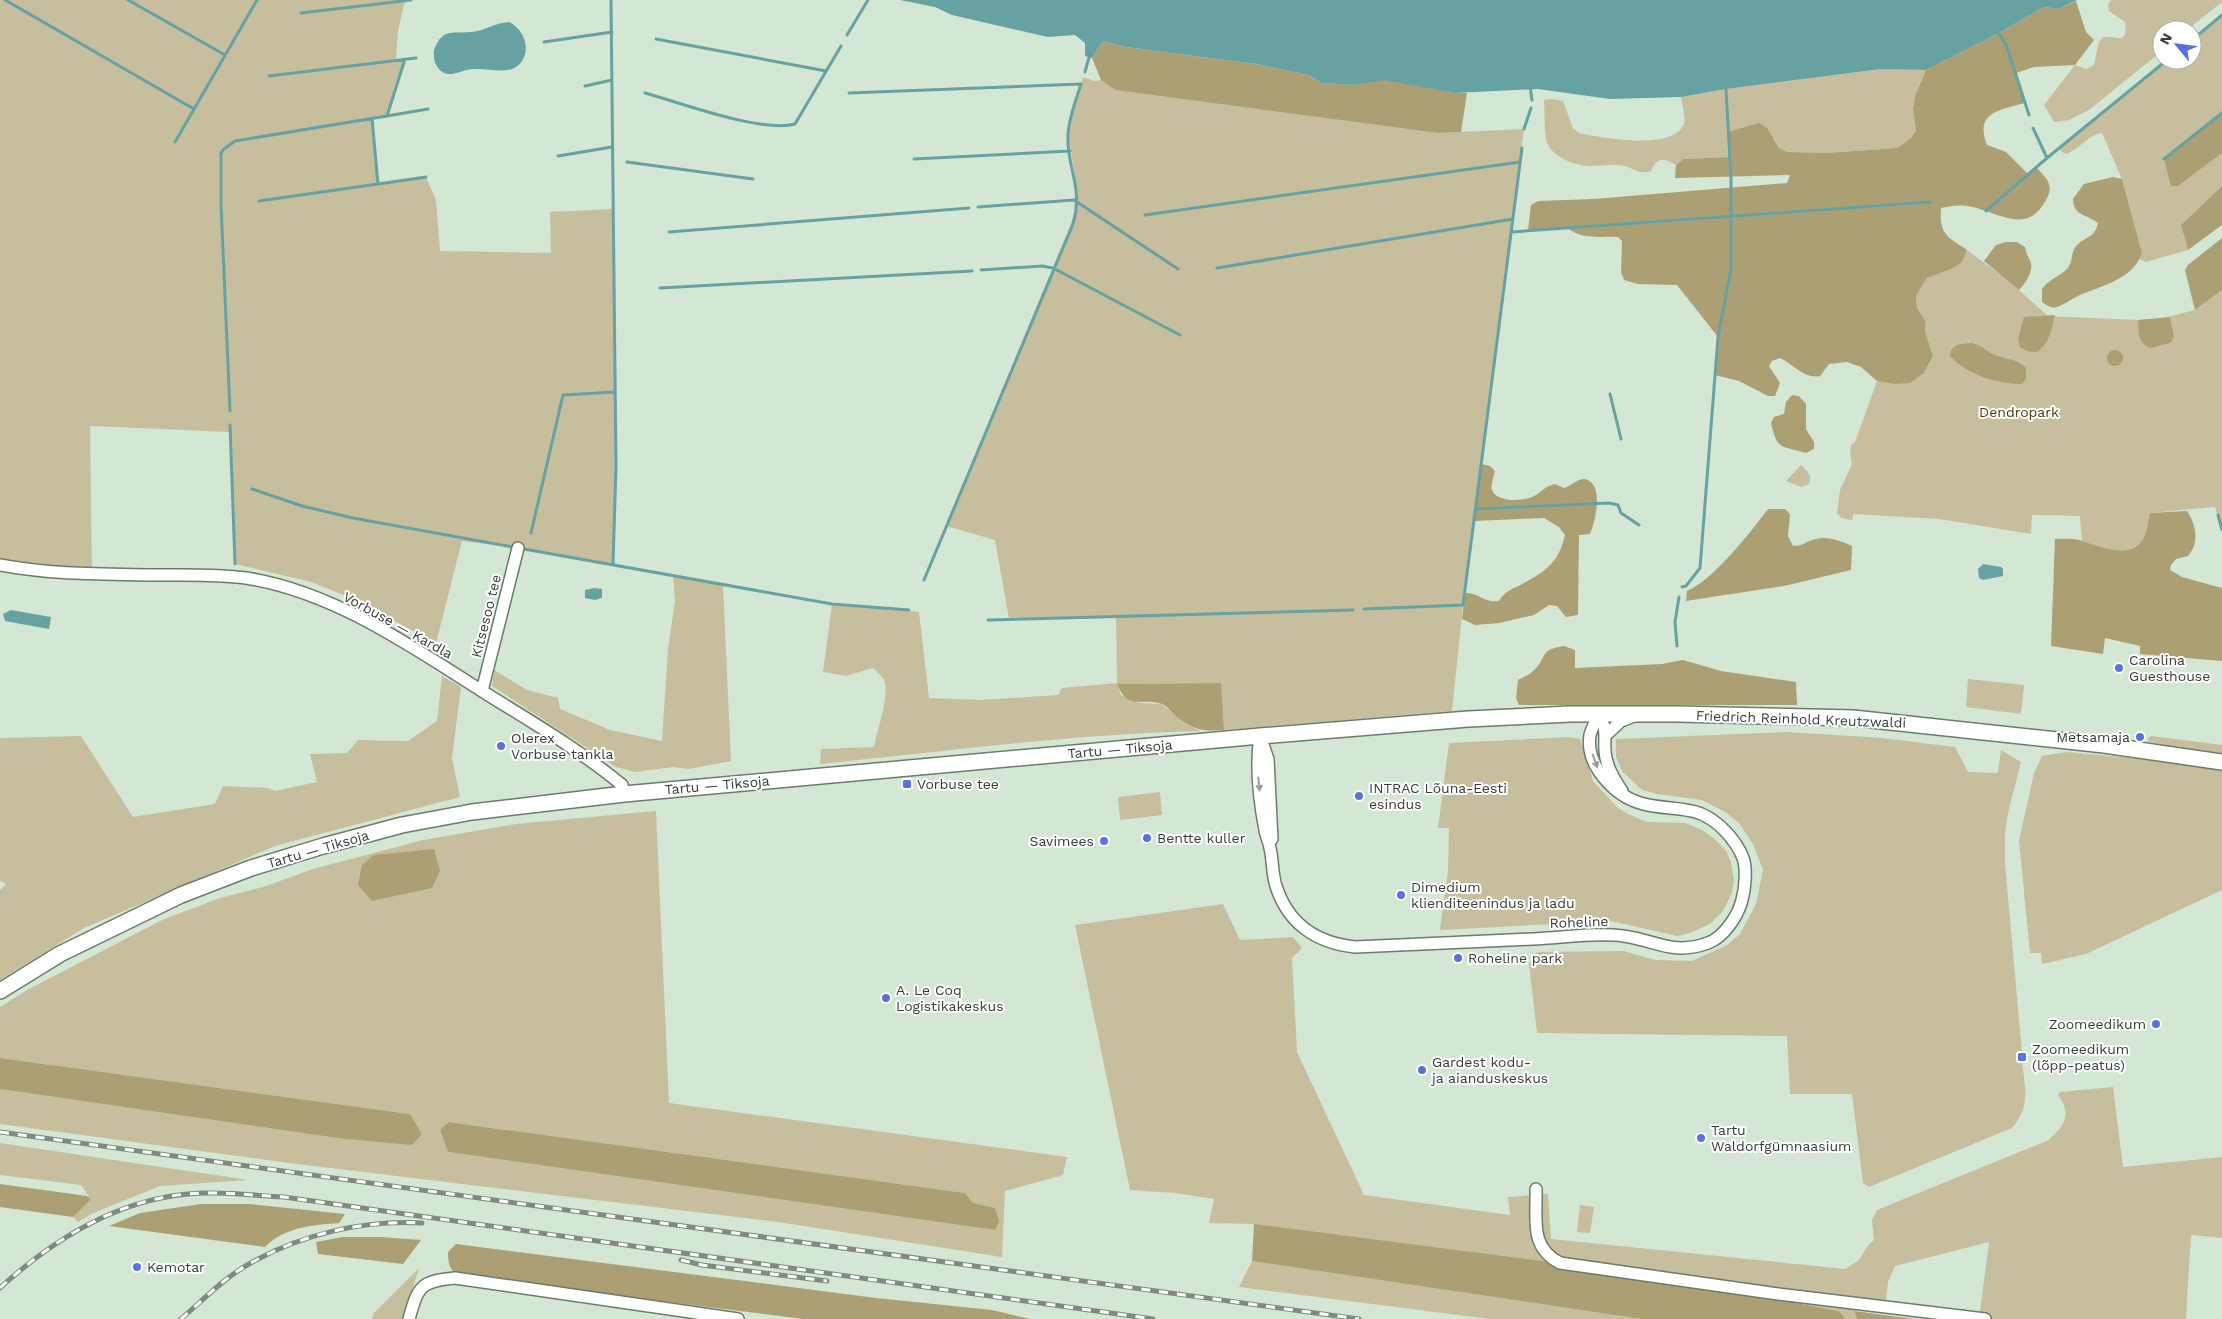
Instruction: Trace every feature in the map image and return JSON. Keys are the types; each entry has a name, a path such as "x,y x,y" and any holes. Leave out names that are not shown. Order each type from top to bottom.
{"main road":[{"name":"Friedrich Reinhold Kreutzwaldi","path":"1468,719 1598,714 1853,718 2104,745 2222,762"},
{"name":"Tartu — Tiksoja","path":"0,991 60,954 181,895 251,868 323,846 402,826 472,812 624,794 1468,719"}],"street":[{"name":"Kitsesoo tee","path":"482,691 518,548"},
{"name":"Vorbuse — Kardla","path":"0,565 36,572 195,575 245,578 280,586 340,609 379,628 592,761 622,785 624,794"},
{"path":"1598,714 1606,725 1605,753 1608,766 1626,797"},
{"name":"Roheline","path":"1260,736 1268,759 1273,831 1270,848 1277,888 1285,906 1298,924 1319,938 1342,945 1364,946 1624,936 1675,949 1709,942 1722,934 1742,900 1745,881 1744,859 1726,832 1715,822 1699,813 1639,803 1619,794 1607,783 1596,767 1590,736 1598,714"},
{"path":"1605,736 1621,722 1641,714"},
{"path":"1536,1189 1538,1239 1541,1248 1548,1257 1560,1263 1778,1294 1986,1319"},
{"path":"409,1319 413,1303 423,1286 435,1280 455,1278 738,1319"}],"green space":[{"path":"0,0 411,0 405,1 398,30 396,60 405,59 387,116 372,119 378,184 426,177 436,200 440,251 551,253 550,212 613,209 616,466 613,564 513,547 462,541 436,643 349,597 311,582 235,564 230,432 90,426 92,574 0,565"},
{"path":"2111,0 2222,0 2200,20 2152,20 2152,59 2089,110 2069,120 2054,122 2044,105 2075,65 2086,69 2094,65 2099,42 2103,37 2120,38 2125,35 2125,22 2109,11 2108,5"},
{"path":"2222,15 2222,113 2164,159 2178,186 2222,153 2222,186 2181,225 2188,250 2146,262 2139,259 2142,253 2122,179 2102,133 2093,136 2066,154 2058,149 2155,70 2202,70 2202,32"},
{"path":"1881,69 1926,70 1915,96 1913,109 1916,129 1911,138 1897,148 1826,153 1787,152 1779,148 1774,138 1730,157 1683,159 1676,165 1661,160 1653,166 1651,171 1642,172 1623,165 1585,166 1575,164 1554,153 1546,139 1544,100 1563,101 1573,128 1579,133 1604,138 1652,140 1666,138 1677,132 1684,124 1681,97 1726,89"},
{"path":"1083,77 1094,81 1101,80 1115,90 1438,133 1524,129 1463,605 1452,711 1224,730 1220,683 1117,684 1121,695 1140,703 1161,704 1186,724 1200,731 1057,739 820,764 821,749 874,747 885,695 884,680 873,668 846,676 823,672 832,604 919,612 929,698 980,700 1058,695 1062,688 1117,683 1116,616 1009,619 995,540 946,526 1077,209 1078,194 1068,134"},
{"name":"Dendropark","path":"1967,250 2009,281 2048,316 2138,320 2159,319 2195,310 2222,290 2222,530 2215,507 2150,513 2143,539 2130,549 2122,551 2097,547 2082,541 2080,516 2032,515 2031,534 1939,519 1853,514 1852,520 1841,518 1837,513 1840,490 1852,464 1851,445 1855,442 1877,381 1895,384 1924,373 1933,356 1925,331 1926,322 1917,308 1916,296 1927,278 1952,269 1962,262"},
{"path":"1801,465 1809,473 1810,478 1809,484 1801,487 1786,481"},
{"path":"673,575 723,584 731,761 689,769 673,767 635,772 616,767 492,686 494,670 527,690 558,698 560,709 610,730 662,741 668,649 675,601"},
{"path":"442,676 461,687 452,758 460,797 275,846 84,928 0,980 0,890 6,884 0,881 0,738 81,736 133,817 215,804 223,786 268,788 275,791 317,782 310,754 347,753 358,740 408,741 437,721"},
{"path":"1968,679 2024,685 2021,714 1966,707"},
{"path":"1788,732 1883,738 1955,747 1968,772 1998,773 2001,750 2021,762 2008,813 2005,834 2005,863 2022,1053 2019,1054 2019,1061 2022,1061 2025,1088 2022,1112 2012,1128 1869,1187 1863,1183 1852,1094 1790,1094 1787,1036 1537,1033 1529,964 1537,952 1623,951 1656,960 1692,961 1727,945 1740,934 1756,904 1763,870 1753,844 1739,823 1725,812 1702,800 1642,790 1622,771 1616,757 1616,739"},
{"path":"2152,736 2222,745 2222,756 2175,749 2148,741 2148,738"},
{"path":"1569,737 1580,739 1593,781 1618,808 1647,822 1685,823 1702,830 1715,839 1726,851 1731,862 1734,880 1732,893 1723,911 1710,924 1690,933 1677,936 1611,921 1440,930 1448,870 1449,828 1438,828 1449,743"},
{"path":"2066,752 2154,760 2222,770 2222,890 2086,954 2042,964 2041,953 2030,953 2019,841 2034,773 2042,756"},
{"path":"1160,792 1162,815 1120,820 1118,797"},
{"path":"656,811 669,1103 1067,1157 1063,1175 1005,1191 1002,1257 778,1222 289,1163 0,1124 0,1089 337,1138 421,1134 410,1114 0,1058 0,1007 27,990 162,920 220,898 263,887 313,869 423,840 516,824","holes":["450,1122 965,1193 995,1230 448,1152 440,1130"]},
{"path":"1223,904 1240,940 1293,937 1302,948 1292,958 1297,1052 1364,1195 1510,1215 1508,1197 1548,1194 1551,1239 1845,1269 1858,1261 1869,1244 1874,1240 1872,1220 1877,1210 2049,1140 2065,1119 2065,1108 2058,1095 2060,1092 2113,1087 2123,1167 2222,1157 2222,1238 2191,1235 2186,1319 1979,1319 1989,1242 1895,1266 1888,1282 1886,1300 1854,1311 1857,1319 1843,1319 1844,1316 1838,1311 1693,1283 1254,1224 1209,1223 1214,1199 1175,1193 1130,1190 1075,925"},
{"path":"0,1143 248,1180 160,1186 91,1214 78,1222 73,1217 90,1198 81,1185 0,1175"},
{"path":"1580,1205 1594,1207 1590,1233 1577,1232"},
{"path":"1252,1261 1641,1319 1490,1319 1239,1287"},
{"path":"419,1268 403,1319 372,1319 374,1313"}],"shaded area":[{"path":"2076,1 2086,32 2094,40 2075,65 2034,67 2016,73 2025,103 1992,114 1984,126 1987,145 2006,152 2028,174 2036,167 2048,182 2049,195 2038,211 2030,217 2020,219 2011,219 1968,206 1941,208 1941,224 1946,234 1954,242 1967,250 1962,262 1952,269 1927,278 1916,296 1917,308 1926,322 1925,331 1933,356 1924,373 1910,383 1895,384 1877,381 1861,367 1847,362 1829,364 1820,376 1814,376 1799,371 1780,358 1772,361 1769,366 1780,383 1775,396 1768,396 1739,381 1715,375 1718,337 1677,285 1638,284 1624,280 1621,272 1622,241 1618,237 1585,236 1568,228 1528,230 1531,205 1538,201 1594,199 1787,183 1790,175 1675,178 1676,165 1683,159 1729,157 1728,132 1759,123 1767,128 1779,148 1787,152 1826,153 1897,148 1911,138 1916,130 1913,109 1915,96 1926,70 1999,33 2044,7 2059,9"},
{"path":"1103,41 1125,47 1256,64 1309,75 1321,83 1354,85 1385,79 1454,93 1467,93 1461,132 1438,133 1115,90 1101,80 1092,58"},
{"path":"2222,113 2222,153 2178,186 2171,186 2164,159"},
{"path":"2113,177 2122,179 2142,253 2131,270 2115,281 2078,296 2060,306 2049,306 2042,302 2042,289 2068,267 2073,250 2080,242 2095,232 2097,228 2098,223 2075,209 2073,199 2084,184"},
{"path":"2222,186 2222,225 2188,250 2181,225"},
{"path":"2222,238 2222,290 2195,310 2185,270 2188,265"},
{"path":"2006,242 2017,242 2025,247 2031,263 2030,274 2019,290 1984,261 1996,245"},
{"path":"2055,315 2045,345 2037,352 2027,351 2020,347 2018,339 2024,317"},
{"path":"2170,317 2174,337 2170,343 2150,348 2146,346 2140,337 2138,320"},
{"path":"1972,343 1993,354 2022,365 2026,368 2026,379 2022,384 2012,384 1983,377 1957,363 1950,356 1954,346"},
{"path":"2112,350 2118,350 2123,355 2121,364 2112,366 2107,361 2107,355"},
{"path":"1792,395 1799,396 1806,404 1806,429 1814,442 1814,449 1806,453 1781,446 1773,432 1771,423 1774,417 1784,414 1786,402"},
{"path":"1481,464 1490,466 1495,471 1492,490 1504,499 1517,500 1528,498 1551,485 1555,484 1564,488 1582,479 1591,482 1595,488 1597,504 1590,534 1579,535 1578,615 1566,617 1557,606 1549,605 1534,615 1499,623 1475,625 1462,619 1465,593 1470,593 1489,601 1499,601 1507,592 1539,574 1550,565 1559,552 1565,535 1559,527 1544,518 1474,521"},
{"path":"1768,509 1785,509 1790,514 1788,536 1793,546 1825,538 1852,546 1851,570 1784,586 1686,601 1687,591 1719,567"},
{"path":"2187,511 2193,522 2194,545 2188,556 2176,559 2171,565 2170,570 2182,577 2222,588 2222,661 2140,654 2140,646 2105,638 2103,654 2051,646 2055,539 2076,539 2106,549 2131,549 2143,539 2150,513"},
{"path":"1564,646 1575,650 1575,668 1662,664 1683,660 1721,671 1796,682 1797,705 1519,705 1516,698 1518,680 1537,667 1547,652 1556,647"},
{"path":"1221,683 1224,730 1194,728 1162,704 1126,698 1117,684"},
{"path":"434,849 440,871 432,888 372,901 358,885 362,865 374,855"},
{"path":"0,1058 410,1114 422,1134 412,1145 337,1138 0,1089"},
{"path":"449,1122 965,1193 973,1203 995,1208 999,1222 995,1230 448,1152 440,1130"},
{"path":"0,1184 87,1196 90,1200 73,1217 0,1207"},
{"path":"201,1204 250,1204 345,1214 339,1223 299,1228 281,1235 265,1247 109,1226 140,1213"},
{"path":"1254,1224 1550,1262 1693,1283 1838,1311 1844,1316 1843,1319 1641,1319 1252,1261"},
{"path":"343,1237 421,1240 403,1264 318,1254 316,1242"},
{"path":"456,1244 876,1298 992,1310 1030,1319 803,1319 460,1276 451,1269 448,1260 448,1252"},
{"path":"1854,1311 1914,1319 1857,1319"}],"water":[{"path":"900,0 2077,0 2059,9 2044,7 1999,33 1926,70 1881,69 1726,89 1681,97 1610,99 1538,89 1454,93 1385,80 1354,85 1321,83 1309,75 1256,64 1125,47 1103,41 1092,58 1085,56 1085,43 1075,35 1048,37 952,15 935,7"},
{"path":"509,22 520,31 525,43 526,50 524,56 516,67 507,70 470,69 447,74 437,66 434,60 434,50 437,43 445,35 476,31"},
{"path":"1983,564 2001,567 2003,569 2003,576 1983,580 1979,578 1978,569"},
{"path":"602,589 602,598 595,600 585,598 585,590"},
{"path":"11,610 51,617 49,629 5,621 3,614"}],"waterway":[{"path":"5,0 194,109"},
{"path":"128,0 225,55"},
{"path":"175,142 257,0"},
{"path":"301,13 411,0"},
{"path":"611,0 616,466 613,564"},
{"path":"847,35 868,0"},
{"path":"2202,32 2222,15"},
{"path":"544,42 612,32"},
{"path":"1998,32 2007,47 2029,115"},
{"path":"656,39 826,71"},
{"path":"645,93 742,121 780,126 795,124 841,46"},
{"path":"1085,72 1090,54"},
{"path":"269,76 416,58"},
{"path":"230,411 221,204 221,153 235,141 387,116 405,59"},
{"path":"2047,158 2155,70"},
{"path":"585,86 612,80"},
{"path":"849,93 1081,84 1071,115 1068,134 1069,157 1077,199 1073,224 924,580"},
{"path":"1530,86 1532,100"},
{"path":"1682,587 1686,586 1700,568 1718,337 1731,269 1731,179 1726,89"},
{"path":"1524,129 1531,108"},
{"path":"387,116 428,109"},
{"path":"2164,159 2222,113"},
{"path":"259,201 378,184 372,119"},
{"path":"1986,211 2047,158 2033,128"},
{"path":"558,156 612,147"},
{"path":"1364,609 1463,605 1522,148"},
{"path":"914,159 1070,151"},
{"path":"627,162 753,179"},
{"path":"1145,215 1520,162"},
{"path":"378,184 426,177"},
{"path":"978,207 1074,200 1178,269"},
{"path":"1511,232 1930,202"},
{"path":"669,232 969,208"},
{"path":"1217,268 1513,219"},
{"path":"981,270 1042,266 1053,268 1180,335"},
{"path":"660,288 972,271"},
{"path":"531,533 563,395 615,392"},
{"path":"1610,394 1621,439"},
{"path":"230,425 235,564"},
{"path":"252,489 302,506 353,518 513,547 512,550"},
{"path":"1475,509 1609,503 1618,505 1621,513 1639,525"},
{"path":"2218,515 2222,530"},
{"path":"524,549 832,604 909,610"},
{"path":"1677,646 1675,622 1679,597"},
{"path":"988,620 1353,610"}],"railway":[{"path":"0,1132 1359,1319"},
{"path":"0,1288 47,1250 99,1219 155,1199 184,1194 224,1193 284,1197 1153,1319"},
{"path":"181,1319 240,1270 290,1245 311,1237 355,1227 377,1224 422,1223"},
{"path":"681,1260 702,1265 827,1281"}],"place":[{"name":"Carolina Guesthouse","path":"2119,668"},
{"name":"Metsamaja","path":"2140,737"},
{"name":"Olerex Vorbuse tankla","path":"501,746"},
{"name":"Vorbuse tee","path":"907,784"},
{"name":"INTRAC Lõuna-Eesti esindus","path":"1359,796"},
{"name":"Bentte kuller","path":"1147,838"},
{"name":"Savimees","path":"1104,841"},
{"name":"Dimedium klienditeenindus ja ladu","path":"1401,895"},
{"name":"Roheline park","path":"1458,958"},
{"name":"A. Le Coq Logistikakeskus","path":"886,998"},
{"name":"Zoomeedikum","path":"2156,1024"},
{"name":"Zoomeedikum (lõpp-peatus)","path":"2022,1057"},
{"name":"Gardest kodu- ja aianduskeskus","path":"1422,1070"},
{"name":"Tartu Waldorfgümnaasium","path":"1701,1138"},
{"name":"Kemotar","path":"137,1267"}]}
